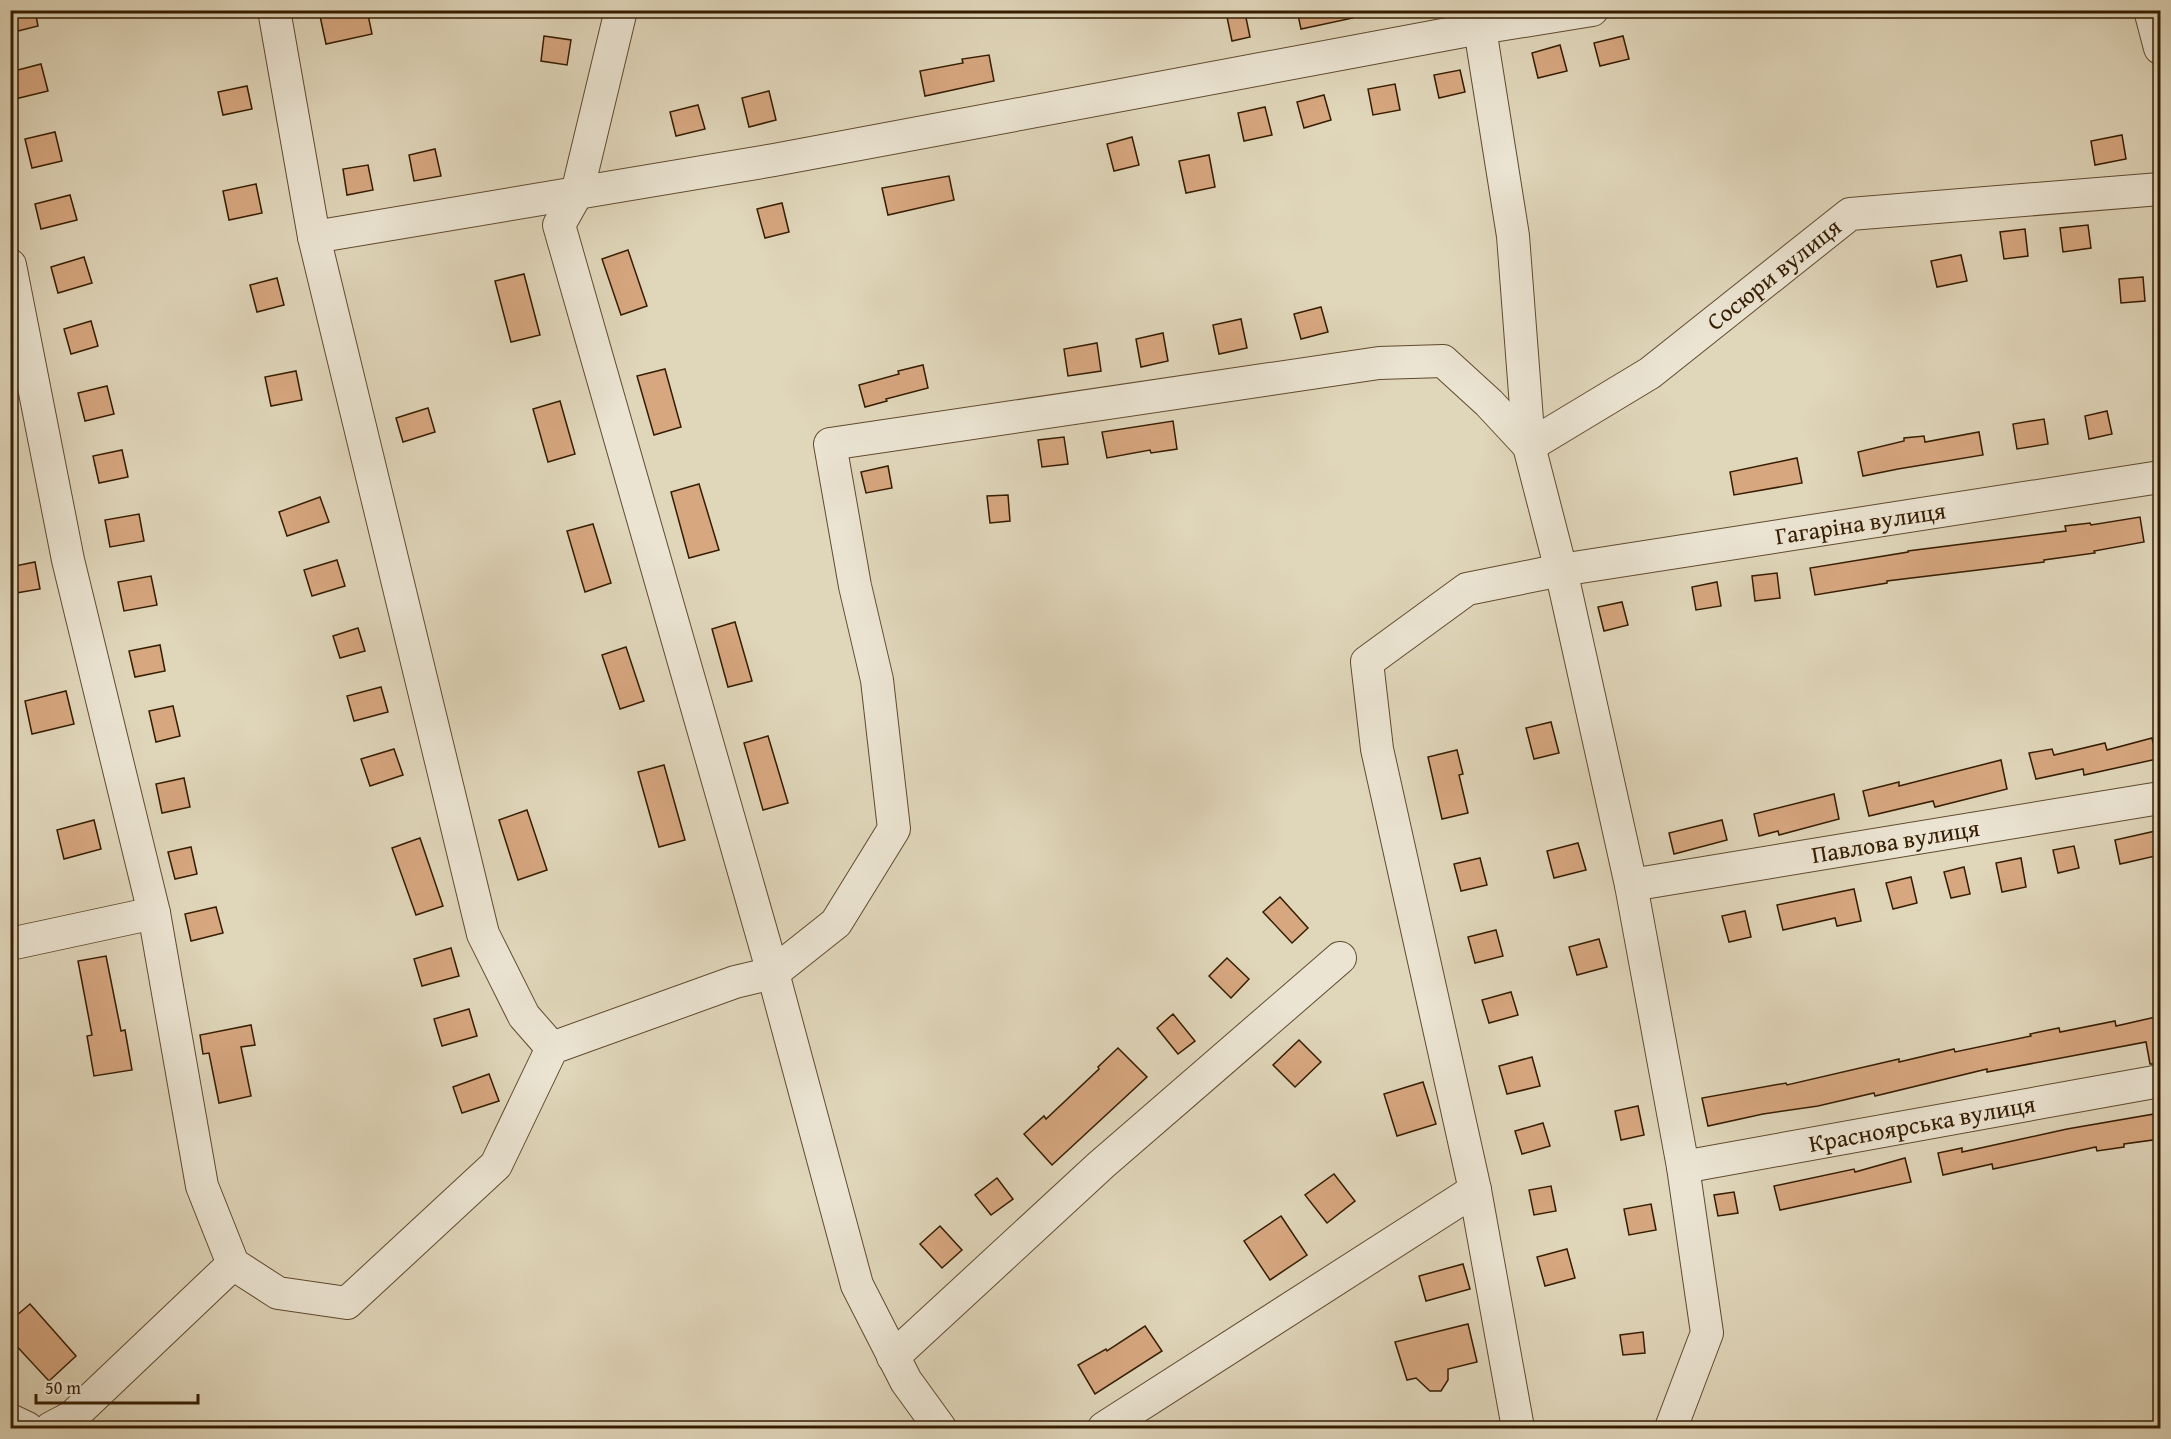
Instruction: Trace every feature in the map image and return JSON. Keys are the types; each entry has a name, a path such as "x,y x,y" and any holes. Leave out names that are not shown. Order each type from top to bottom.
{"street":[{"path":"274,10 314,237 483,934 524,1016 552,1048"},
{"path":"621,10 577,193 559,225 773,974 857,1285 906,1381 940,1428"},
{"path":"314,237 786,158 1478,19 1592,10"},
{"path":"2150,10 2160,48"},
{"path":"1478,19 1513,236 1529,447 1561,570 1631,885 1683,1167 1707,1333 1671,1428"},
{"name":"Сосюри вулиця","path":"1529,447 1650,373 1850,214 2160,189"},
{"path":"10,265 68,560 154,913 201,1186 233,1264 278,1293 347,1303 496,1165 552,1048 735,982 773,974 836,923 894,829 876,680 855,586 830,444 1379,363 1443,361 1489,403 1529,447"},
{"name":"Гагаріна вулиця","path":"1475,1190 1377,749 1367,662 1467,588 1561,570 2160,477"},
{"name":"Павлова вулиця","path":"1631,885 2160,798"},
{"path":"10,944 154,913"},
{"path":"893,1357 1101,1165 1340,958"},
{"name":"Красноярська вулиця","path":"1683,1167 2160,1081"},
{"path":"1104,1428 1475,1190 1518,1428"},
{"path":"51,1428 72,1417 233,1264"},
{"path":"10,1420 27,1428"}],"building":[{"path":"10,10 35,10 38,26 10,33"},
{"path":"346,10 367,10 372,34 326,44 320,16"},
{"path":"1297,10 1353,10 1353,18 1301,29"},
{"path":"1245,13 1250,37 1232,41 1227,17"},
{"path":"544,36 571,40 567,65 541,61"},
{"path":"1623,36 1629,59 1600,66 1594,43"},
{"path":"1560,45 1567,71 1538,78 1532,53"},
{"path":"989,55 994,81 925,96 920,71 963,63 962,59"},
{"path":"41,64 48,91 15,99 10,72"},
{"path":"1460,70 1465,92 1439,98 1434,75"},
{"path":"1395,84 1400,110 1373,115 1368,89"},
{"path":"247,86 252,109 223,115 218,92"},
{"path":"769,91 776,120 749,127 742,98"},
{"path":"1324,95 1331,120 1304,128 1297,102"},
{"path":"698,105 705,129 676,136 670,112"},
{"path":"1265,107 1272,135 1244,141 1238,113"},
{"path":"55,132 62,161 32,168 25,139"},
{"path":"2122,135 2126,159 2095,165 2091,141"},
{"path":"1132,137 1139,165 1114,171 1107,144"},
{"path":"435,149 441,176 414,181 409,155"},
{"path":"1209,155 1215,187 1186,193 1179,161"},
{"path":"368,165 373,190 347,195 343,169"},
{"path":"949,176 954,200 888,215 882,188"},
{"path":"256,184 262,213 229,220 223,191"},
{"path":"70,195 77,220 41,229 35,204"},
{"path":"782,203 789,232 765,238 757,209"},
{"path":"2088,225 2091,248 2063,252 2060,228"},
{"path":"2025,229 2028,256 2004,259 2000,232"},
{"path":"628,250 647,306 621,315 602,259"},
{"path":"1961,255 1967,281 1937,287 1931,261"},
{"path":"84,257 92,283 58,293 51,267"},
{"path":"524,274 540,335 511,342 495,281"},
{"path":"2143,277 2145,301 2121,303 2119,279"},
{"path":"277,278 284,305 257,312 250,285"},
{"path":"1321,307 1328,332 1301,339 1294,314"},
{"path":"1241,319 1247,348 1219,354 1213,325"},
{"path":"91,321 98,346 71,354 64,329"},
{"path":"1163,333 1168,361 1141,367 1136,339"},
{"path":"1097,343 1101,371 1068,376 1064,349"},
{"path":"923,365 928,388 865,407 859,385"},
{"path":"665,369 681,427 654,435 637,376"},
{"path":"296,371 302,400 271,406 265,377"},
{"path":"107,386 114,414 85,421 78,393"},
{"path":"560,401 575,454 548,462 533,409"},
{"path":"428,408 435,432 403,442 396,418"},
{"path":"2107,411 2112,434 2089,439 2085,416"},
{"path":"2044,419 2048,444 2017,449 2013,424"},
{"path":"1173,421 1177,449 1151,453 1150,450 1107,458 1102,432"},
{"path":"1979,432 1983,455 1863,476 1858,452 1904,441 1904,438 1924,436 1925,442"},
{"path":"1064,437 1068,464 1042,467 1038,440"},
{"path":"122,450 128,477 99,483 93,456"},
{"path":"1797,458 1802,483 1734,495 1730,472"},
{"path":"888,466 892,488 866,493 861,472"},
{"path":"699,484 719,550 689,558 671,492"},
{"path":"1008,495 1010,521 990,523 987,496"},
{"path":"320,497 329,522 287,536 279,512"},
{"path":"139,514 144,541 110,547 105,520"},
{"path":"2140,517 2144,542 2094,551 2095,553 2044,560 2044,562 1887,581 1887,583 1815,595 1810,568 1908,551 2066,531 2065,526 2090,523 2091,525"},
{"path":"593,524 611,583 585,592 567,531"},
{"path":"337,560 345,586 312,596 304,570"},
{"path":"35,562 40,589 10,594 10,567"},
{"path":"1777,573 1780,598 1755,601 1752,576"},
{"path":"151,576 157,605 124,611 118,582"},
{"path":"1717,582 1721,606 1696,610 1692,587"},
{"path":"1622,602 1628,625 1604,631 1598,607"},
{"path":"735,622 752,681 728,687 712,629"},
{"path":"358,628 365,651 340,658 333,636"},
{"path":"160,645 165,671 135,677 129,651"},
{"path":"626,647 644,701 620,709 602,655"},
{"path":"381,687 388,712 354,721 347,696"},
{"path":"66,691 74,724 32,734 25,701"},
{"path":"173,706 180,736 156,742 149,711"},
{"path":"1551,722 1559,753 1534,759 1526,728"},
{"path":"768,736 788,803 763,810 744,743"},
{"path":"2152,738 2157,759 2084,775 2083,769 2036,779 2029,753 2052,749 2054,755 2105,743 2107,750"},
{"path":"394,749 403,775 370,786 361,759"},
{"path":"1457,750 1463,774 1459,775 1468,813 1442,819 1428,757"},
{"path":"2001,760 2007,789 1935,807 1933,801 1869,816 1863,791 1899,782 1899,786"},
{"path":"664,765 685,840 659,847 638,772"},
{"path":"184,778 190,807 162,813 156,784"},
{"path":"1834,794 1839,819 1779,835 1778,831 1759,836 1754,814"},
{"path":"527,810 547,870 518,880 499,820"},
{"path":"94,820 101,849 64,859 57,830"},
{"path":"1722,820 1727,840 1674,854 1669,833"},
{"path":"2160,830 2160,855 2120,864 2115,840"},
{"path":"420,838 443,906 416,915 392,848"},
{"path":"1578,843 1586,870 1554,878 1547,851"},
{"path":"2074,846 2079,868 2058,873 2053,850"},
{"path":"191,847 197,874 175,879 168,852"},
{"path":"1480,858 1487,885 1461,891 1454,864"},
{"path":"2021,858 2026,887 2002,892 1996,863"},
{"path":"1964,867 1970,894 1951,898 1944,872"},
{"path":"1911,877 1917,903 1893,909 1886,883"},
{"path":"1854,889 1861,921 1837,926 1835,918 1783,930 1777,905"},
{"path":"1280,897 1308,928 1292,943 1263,912"},
{"path":"216,907 223,933 191,941 185,914"},
{"path":"1745,911 1751,937 1729,942 1722,916"},
{"path":"1496,930 1503,956 1475,963 1468,937"},
{"path":"1599,939 1607,967 1577,975 1569,947"},
{"path":"451,948 459,976 422,986 414,959"},
{"path":"106,956 121,1031 125,1030 132,1070 94,1076 87,1036 92,1035 78,961"},
{"path":"1227,958 1249,979 1231,998 1209,976"},
{"path":"1511,992 1518,1015 1489,1023 1482,1000"},
{"path":"469,1009 477,1036 442,1046 434,1019"},
{"path":"1173,1014 1195,1041 1178,1054 1157,1028"},
{"path":"2160,1016 2160,1064 2150,1064 2146,1042 1987,1072 1987,1069 1875,1096 1874,1093 1818,1106 1763,1114 1708,1126 1702,1098 1786,1083 1787,1085 1899,1059 1899,1062 1954,1049 1955,1052 2059,1028 2060,1032 2115,1021 2116,1026"},
{"path":"251,1025 255,1045 241,1047 251,1096 219,1103 209,1053 203,1054 200,1035"},
{"path":"1299,1040 1321,1062 1295,1087 1273,1065"},
{"path":"1118,1048 1147,1077 1052,1165 1024,1134 1044,1116 1046,1119"},
{"path":"1532,1057 1540,1086 1507,1094 1499,1066"},
{"path":"489,1074 499,1101 462,1113 453,1087"},
{"path":"1423,1082 1436,1124 1397,1136 1384,1094"},
{"path":"1638,1106 1644,1135 1621,1140 1615,1111"},
{"path":"2160,1113 2160,1139 2124,1144 2124,1147 2097,1151 2096,1147 1993,1169 1992,1164 1943,1175 1938,1153 1962,1148 1962,1152 2067,1129"},
{"path":"1543,1123 1550,1146 1522,1154 1515,1131"},
{"path":"1905,1158 1911,1182 1780,1210 1774,1186 1854,1169 1855,1172"},
{"path":"1334,1174 1355,1201 1327,1223 1305,1195"},
{"path":"997,1178 1013,1199 991,1215 975,1195"},
{"path":"1551,1186 1556,1211 1534,1215 1529,1190"},
{"path":"1734,1192 1738,1213 1718,1216 1714,1195"},
{"path":"1651,1204 1656,1230 1629,1235 1624,1209"},
{"path":"1281,1216 1307,1255 1270,1280 1244,1241"},
{"path":"940,1226 962,1250 942,1268 920,1244"},
{"path":"1567,1249 1575,1278 1545,1286 1537,1257"},
{"path":"1463,1264 1470,1289 1426,1301 1419,1276"},
{"path":"30,1304 76,1356 49,1381 10,1339 10,1321"},
{"path":"1468,1324 1477,1362 1448,1369 1448,1380 1441,1391 1430,1391 1416,1378 1407,1380 1395,1342"},
{"path":"1145,1326 1162,1351 1095,1394 1078,1365 1106,1349 1107,1351"},
{"path":"1643,1332 1645,1353 1623,1355 1620,1335"}]}
